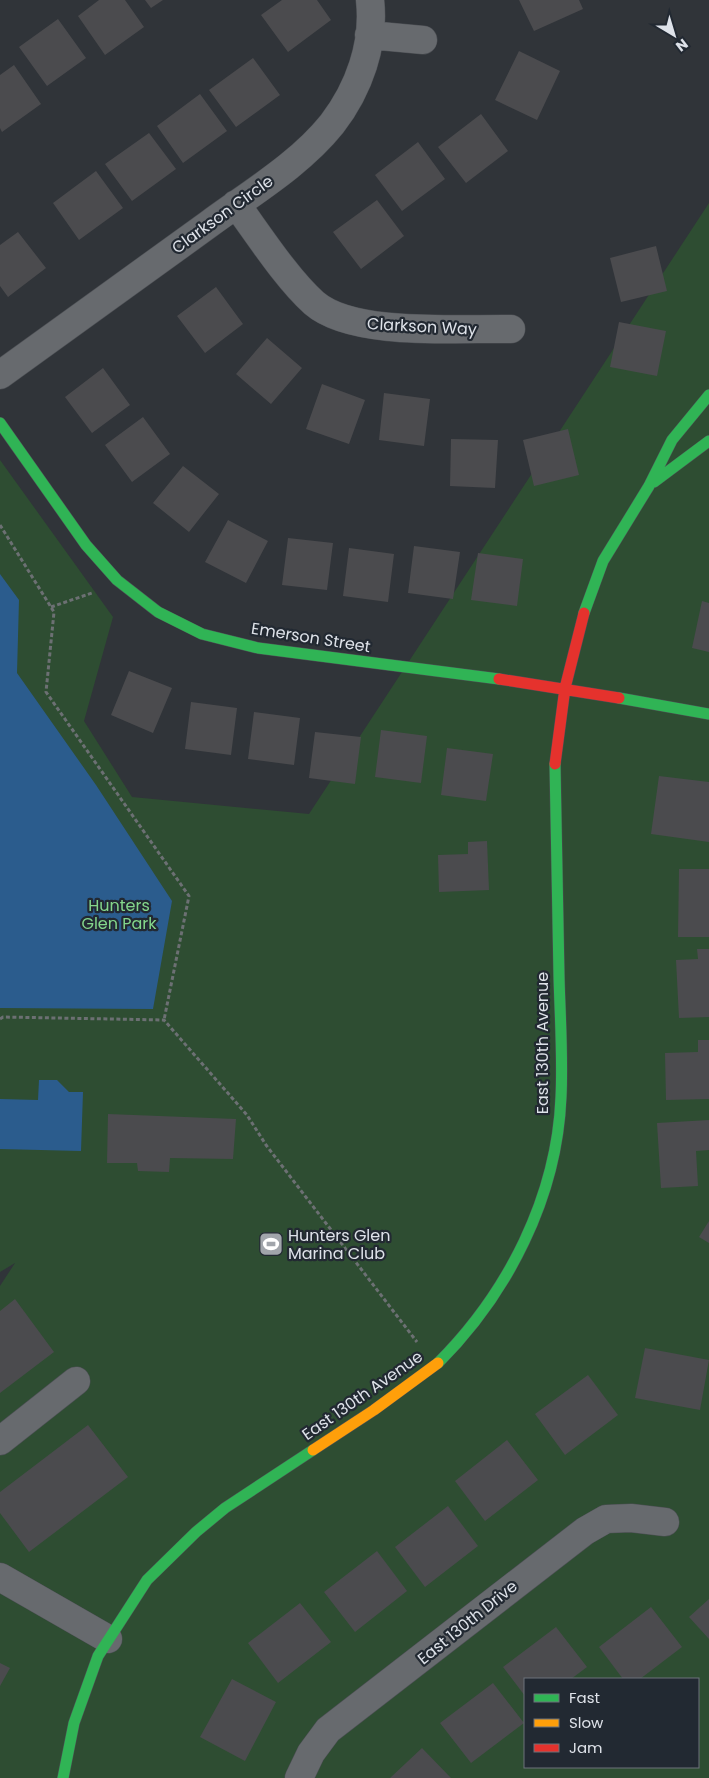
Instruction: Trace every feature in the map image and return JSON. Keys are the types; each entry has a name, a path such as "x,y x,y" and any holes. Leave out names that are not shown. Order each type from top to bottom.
{"street":[{"name":"Clarkson Circle","path":"0,375 236,204 312,146 332,123 356,86 363,67 368,35 370,0"},
{"path":"368,35 423,40"},
{"name":"Clarkson Way","path":"236,204 301,289 323,309 343,320 393,328 511,329"},
{"name":"East 130th Avenue","path":"63,1778 74,1723 98,1656 147,1580 196,1532 233,1503 407,1386 450,1351 464,1338 488,1306 529,1230 543,1197 553,1160 561,1098 555,754 566,688 584,611 603,561 649,486 672,440 688,417 709,395"},
{"name":"Emerson Street","path":"0,423 86,545 117,580 158,612 202,634 258,648 566,688 709,714"},
{"name":"East 130th Avenue","path":"649,486 709,441"},
{"path":"0,1441 76,1381"},
{"name":"East 130th Drive","path":"299,1778 311,1752 328,1730 585,1531 606,1519 631,1518 665,1522"},
{"path":"0,1577 108,1639"}],"path":[{"path":"0,525 54,612 46,692 189,896 164,1020"},
{"path":"51,608 88,595 117,580"},
{"path":"0,1019 3,1017 164,1020 247,1115 266,1145 417,1342"}],"green space":[{"name":"Hunters Glen Park","path":"709,203 709,1778 0,1778 0,1286 15,1263 0,1272 0,460 113,617 84,721 132,797 309,814"}],"water":[{"path":"0,574 19,600 17,673 96,785 172,901 153,1009 0,1008"},
{"path":"39,1080 57,1080 69,1092 83,1092 81,1151 0,1149 0,1099 38,1100"}],"building":[{"path":"99,0 125,0 144,27 105,55 78,16"},
{"path":"145,0 163,0 151,8"},
{"path":"282,0 317,0 331,20 288,52 261,15"},
{"path":"519,0 579,0 583,9 534,31"},
{"path":"58,19 86,58 47,86 19,47"},
{"path":"519,51 560,71 537,120 495,100"},
{"path":"253,58 280,95 236,127 209,90"},
{"path":"14,65 41,104 2,132 0,128 0,75"},
{"path":"200,94 227,131 183,163 157,126"},
{"path":"481,114 508,151 466,183 438,147"},
{"path":"149,133 176,169 132,201 105,164"},
{"path":"418,142 445,179 402,211 375,175"},
{"path":"96,171 123,208 79,240 53,203"},
{"path":"377,200 404,236 361,269 333,232"},
{"path":"18,232 46,268 8,297 0,286 0,245"},
{"path":"656,246 667,291 621,302 610,258"},
{"path":"216,287 243,324 205,353 177,316"},
{"path":"619,322 666,331 657,376 610,367"},
{"path":"267,338 302,368 271,404 236,374"},
{"path":"103,368 130,405 92,433 65,397"},
{"path":"322,384 365,400 349,444 306,429"},
{"path":"384,393 430,399 424,446 379,440"},
{"path":"143,417 170,454 132,482 105,445"},
{"path":"568,429 579,475 534,486 523,440"},
{"path":"451,439 498,440 495,488 450,486"},
{"path":"183,466 219,494 189,532 153,503"},
{"path":"228,520 268,541 246,583 205,562"},
{"path":"288,538 333,543 327,590 282,585"},
{"path":"414,546 460,552 453,599 408,593"},
{"path":"349,548 394,554 388,602 343,596"},
{"path":"478,553 523,559 517,606 471,600"},
{"path":"702,601 709,603 709,652 692,648"},
{"path":"129,671 172,688 153,733 111,715"},
{"path":"191,702 237,708 231,755 185,749"},
{"path":"254,712 300,718 294,765 248,759"},
{"path":"381,730 427,736 421,783 375,777"},
{"path":"315,732 361,737 355,784 309,778"},
{"path":"447,748 493,754 486,801 441,795"},
{"path":"659,776 709,782 709,842 651,834"},
{"path":"487,841 489,890 439,892 438,855 468,854 468,842"},
{"path":"679,869 709,869 709,937 678,937"},
{"path":"697,949 709,949 709,1017 679,1018 676,960 698,959"},
{"path":"698,1040 709,1040 709,1099 666,1100 665,1053 698,1052"},
{"path":"108,1114 236,1119 233,1159 170,1158 169,1172 138,1171 137,1163 107,1163"},
{"path":"709,1120 709,1150 696,1151 698,1186 661,1188 657,1123"},
{"path":"709,1221 709,1243 699,1237"},
{"path":"15,1299 54,1352 0,1393 0,1311"},
{"path":"645,1348 709,1360 700,1410 635,1398"},
{"path":"588,1375 618,1415 565,1455 535,1414"},
{"path":"88,1425 128,1477 29,1552 0,1513 0,1492"},
{"path":"507,1440 538,1480 485,1521 455,1481"},
{"path":"448,1506 478,1546 425,1587 395,1547"},
{"path":"377,1551 407,1591 355,1632 324,1592"},
{"path":"709,1599 709,1639 689,1617"},
{"path":"300,1603 331,1642 278,1683 248,1643"},
{"path":"651,1607 682,1647 641,1678 622,1678 599,1647"},
{"path":"556,1627 587,1667 572,1678 524,1678 524,1695 503,1667"},
{"path":"0,1663 10,1668 0,1686"},
{"path":"232,1679 276,1702 245,1761 200,1737"},
{"path":"493,1683 524,1723 471,1763 440,1723"},
{"path":"422,1748 451,1778 390,1778"}],"traffic: fast":[{"path":"584,613 603,561 649,486 672,440 709,395"},
{"path":"0,423 86,545 117,580 158,612 202,634 258,648 499,679"},
{"path":"654,482 709,441"},
{"path":"619,698 709,714"},
{"path":"438,1363 463,1336 507,1274 539,1207 550,1171 557,1134 562,1067 555,764"},
{"path":"63,1778 74,1723 98,1656 147,1580 196,1532 225,1508 313,1450"}],"traffic: slow":[{"path":"313,1450 374,1410 438,1363"}],"traffic: jam":[{"path":"555,764 565,688 584,613"},
{"path":"499,679 619,698"}],"place":[{"name":"Hunters Glen Marina Club","path":"271,1244"}]}
